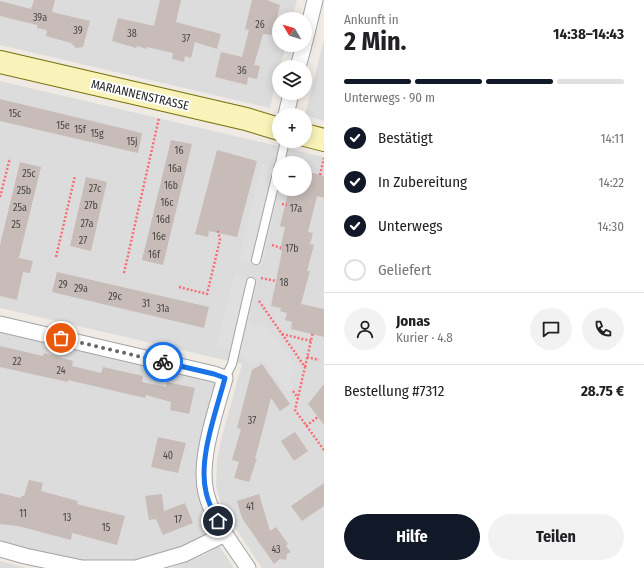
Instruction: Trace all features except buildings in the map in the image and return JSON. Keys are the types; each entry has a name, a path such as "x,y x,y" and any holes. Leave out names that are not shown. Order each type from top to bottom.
{"street":[{"path":"312,12 315,0"},
{"name":"MARIANNENSTRASSE","path":"0,62 246,119 272,127"},
{"path":"312,137 324,140"},
{"path":"0,324 214,374 225,378 205,454 203,474 206,493 211,507 225,534 248,568"},
{"path":"0,550 82,568 136,568 184,554 225,534"}],"lane":[{"path":"256,260 272,193"},
{"path":"225,378 232,364 251,282"}],"path":[{"path":"124,273 159,119"},
{"path":"0,197 10,158"},
{"path":"320,175 324,158"},
{"path":"56,257 75,176"},
{"path":"179,287 207,294 220,240 218,231"},
{"path":"269,245 281,248"},
{"path":"261,278 276,281"},
{"path":"256,297 305,367"},
{"path":"313,332 295,410 324,450"},
{"path":"282,334 311,341"},
{"path":"307,357 319,360"},
{"path":"293,391 298,398"},
{"path":"306,426 318,417"}],"shaded area":[{"path":"0,0 297,0 294,12 272,12 272,52 284,52 282,60 272,60 272,99 270,108 0,45"},
{"path":"324,39 324,121 312,117 312,108 307,108 309,100 312,100 312,87"},
{"path":"0,81 272,145 272,148 286,148 324,157 324,568 262,568 222,508 216,486 217,461 221,440 242,364 0,308"},
{"path":"262,164 272,166 272,196 278,196 262,266 239,260"},
{"path":"235,275 258,281 248,321 254,328 263,321 300,370 289,378 295,387 288,393 263,359 251,367 240,353 216,347"},
{"path":"0,331 213,382 216,384 200,446 196,470 200,495 213,528 212,532 187,545 138,560 84,562 53,557 0,542"},
{"path":"219,546 234,568 171,568 204,555"},
{"path":"0,561 26,568 0,568"}],"way so far":[{"path":"61,338 163,362"}],"route":[{"path":"163,362 225,378 205,454 203,474 206,493 218,521"}]}
